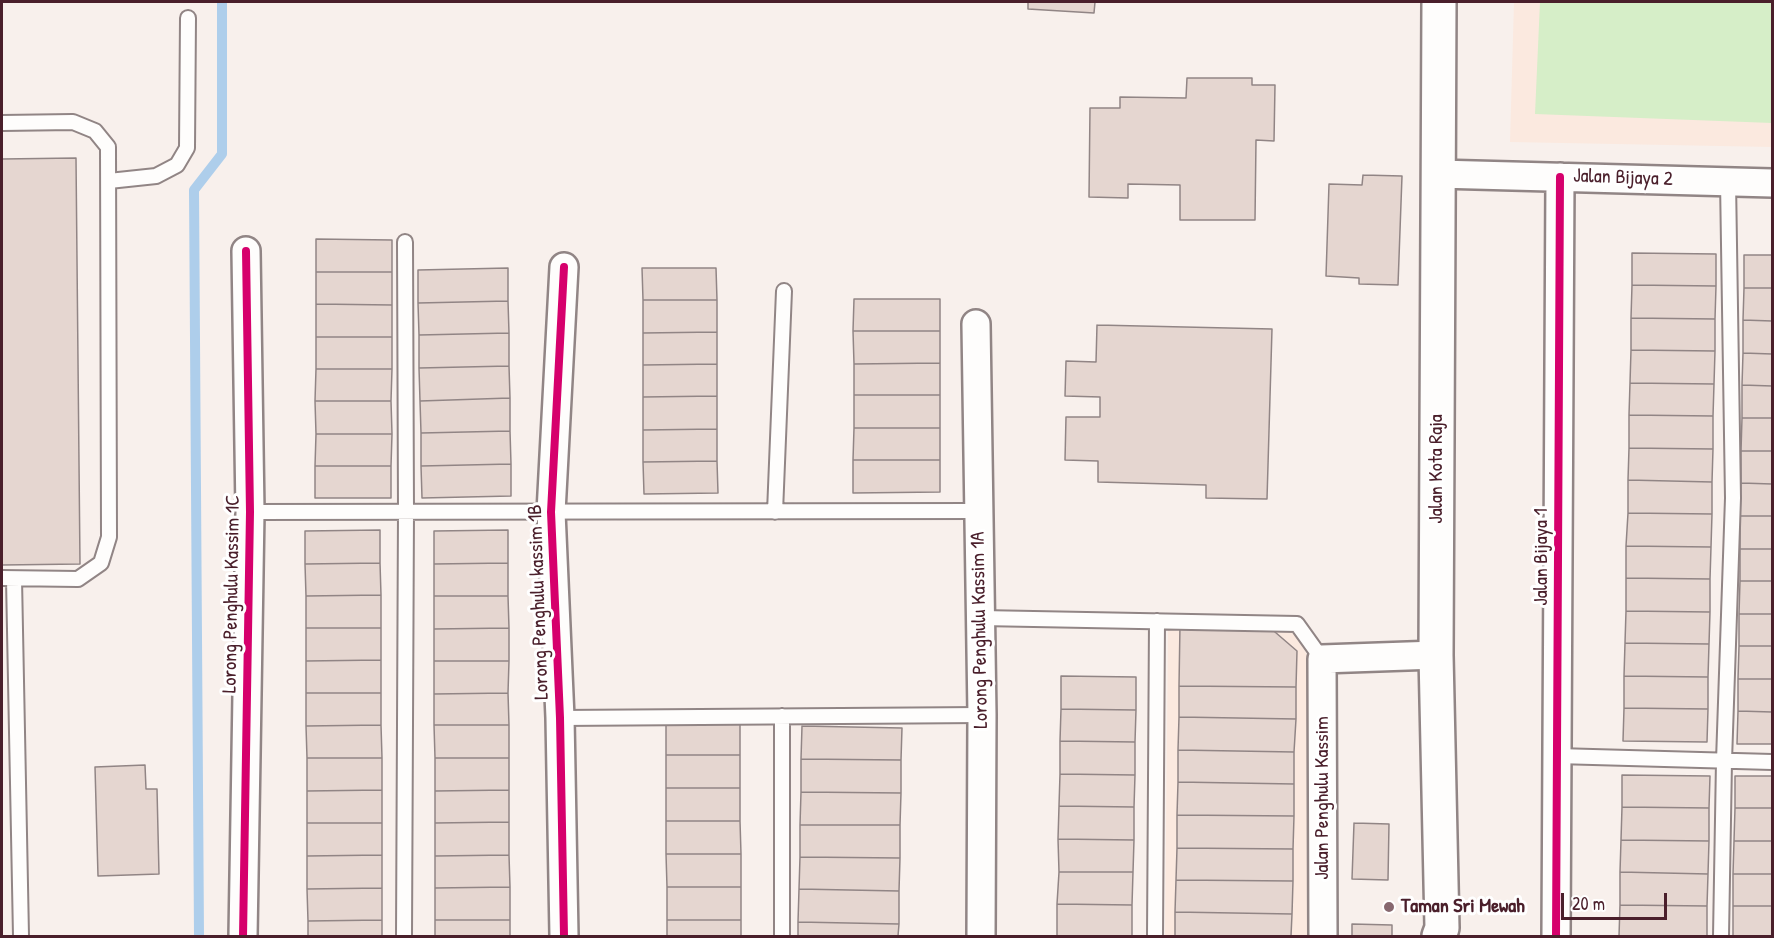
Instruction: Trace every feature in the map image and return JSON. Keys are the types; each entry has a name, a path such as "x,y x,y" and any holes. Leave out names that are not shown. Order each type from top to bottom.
{"main road":[{"name":"Jalan Kota Raja","path":"1439,2 1436,655 1442,934"}],"street":[{"name":"Jalan Bijaya 2","path":"1438,174 1773,183"},
{"name":"Jalan Bijaya 1","path":"1556,936 1560,177"},
{"name":"Lorong Penghulu Kassim 1C","path":"243,936 250,512 246,251"},
{"name":"Lorong Penghulu kassim 1B","path":"564,267 551,512 560,718 564,936"},
{"name":"Lorong Penghulu Kassim 1A","path":"976,324 982,715 981,936"},
{"path":"1322,659 1436,655"},
{"name":"Jalan Penghulu Kassim","path":"1322,659 1323,936"}],"lane":[{"path":"109,181 156,176 177,165 187,148 188,18"},
{"path":"2,123 73,122 95,131 108,147 109,181 110,537 101,563 78,579 8,579 21,936"},
{"path":"1721,936 1733,498 1728,181"},
{"path":"404,936 405,242"},
{"path":"775,512 783,291"},
{"path":"250,512 979,511"},
{"path":"981,618 1297,624 1322,659"},
{"path":"1155,936 1157,621"},
{"path":"560,718 982,715"},
{"path":"782,716 782,936"},
{"path":"1557,756 1773,762"}],"shaded area":[{"path":"1514,2 1772,2 1772,147 1510,142"},
{"path":"1168,630 1294,632 1309,658 1311,936 1165,936"}],"green space":[{"path":"1540,2 1772,2 1772,123 1535,114"}],"building":[{"path":"1028,2 1095,2 1094,13 1028,9"},
{"path":"1187,78 1252,78 1252,85 1275,85 1274,141 1256,140 1255,220 1180,220 1180,185 1128,184 1128,198 1089,197 1090,108 1120,108 1120,97 1186,98"},
{"path":"76,158 80,564 2,565 2,159"},
{"path":"1363,175 1402,176 1398,285 1359,284 1359,278 1326,276 1329,184 1362,185"},
{"path":"316,239 392,240 392,272 316,272"},
{"path":"1632,253 1716,254 1716,286 1632,285"},
{"path":"1744,255 1772,255 1772,288 1744,288"},
{"path":"508,268 508,301 418,303 418,270"},
{"path":"642,268 716,268 717,300 643,300"},
{"path":"316,272 392,272 392,305 316,304"},
{"path":"1632,285 1716,286 1715,319 1631,318"},
{"path":"1744,288 1772,288 1772,321 1743,320"},
{"path":"854,299 940,299 940,331 853,331"},
{"path":"643,300 717,300 717,332 643,333"},
{"path":"508,301 509,333 419,335 418,303"},
{"path":"316,304 392,305 392,337 316,337"},
{"path":"1631,318 1715,319 1715,351 1631,350"},
{"path":"1743,320 1772,321 1772,354 1743,353"},
{"path":"1097,325 1272,329 1267,499 1206,498 1206,485 1098,482 1098,461 1065,460 1066,417 1100,417 1100,397 1065,396 1066,361 1096,362"},
{"path":"853,331 940,331 940,363 854,364"},
{"path":"717,332 717,364 643,365 643,333"},
{"path":"509,333 509,366 419,368 419,335"},
{"path":"316,337 392,337 392,369 316,369"},
{"path":"1631,350 1715,351 1714,384 1630,383"},
{"path":"1743,353 1772,354 1772,386 1742,385"},
{"path":"940,363 940,395 854,395 854,364"},
{"path":"717,364 717,396 643,397 643,365"},
{"path":"509,366 510,398 420,401 419,368"},
{"path":"316,369 392,369 391,401 315,401"},
{"path":"1630,383 1714,384 1713,416 1629,415"},
{"path":"1742,385 1772,386 1772,418 1742,418"},
{"path":"854,395 940,395 940,428 854,428"},
{"path":"717,396 717,429 643,430 643,397"},
{"path":"510,398 510,431 421,433 420,401"},
{"path":"315,401 391,401 392,434 316,434"},
{"path":"1629,415 1713,416 1713,449 1629,448"},
{"path":"1742,418 1772,418 1772,451 1741,451"},
{"path":"854,428 940,428 940,460 853,460"},
{"path":"717,429 717,461 643,462 643,430"},
{"path":"510,431 511,464 421,466 421,433"},
{"path":"316,434 392,434 391,466 315,466"},
{"path":"1629,448 1713,449 1712,482 1628,480"},
{"path":"1741,451 1772,451 1772,484 1741,483"},
{"path":"853,460 940,460 940,492 853,493"},
{"path":"717,461 718,493 644,494 643,462"},
{"path":"511,464 511,496 422,498 421,466"},
{"path":"315,466 391,466 391,498 315,498"},
{"path":"1628,480 1712,482 1712,514 1628,513"},
{"path":"1741,483 1772,484 1772,516 1740,516"},
{"path":"1628,513 1712,514 1711,547 1626,546"},
{"path":"1740,516 1772,516 1772,549 1740,549"},
{"path":"380,530 380,563 305,564 305,531"},
{"path":"508,530 508,563 434,564 434,531"},
{"path":"1626,546 1711,547 1710,579 1626,578"},
{"path":"1740,549 1772,549 1772,581 1740,581"},
{"path":"380,563 381,595 306,596 305,564"},
{"path":"508,563 508,596 434,596 434,564"},
{"path":"1626,578 1710,579 1710,612 1626,611"},
{"path":"1740,581 1772,581 1772,614 1739,614"},
{"path":"381,595 381,628 306,628 306,596"},
{"path":"434,596 508,596 509,628 434,629"},
{"path":"1626,611 1710,612 1709,644 1625,643"},
{"path":"1739,614 1772,614 1772,646 1739,646"},
{"path":"1180,625 1268,626 1297,651 1296,687 1179,686"},
{"path":"306,628 381,628 381,660 306,661"},
{"path":"509,628 509,661 434,661 434,629"},
{"path":"1625,643 1709,644 1708,677 1624,676"},
{"path":"1739,646 1772,646 1772,679 1738,679"},
{"path":"381,660 381,693 306,693 306,661"},
{"path":"434,661 509,661 508,693 434,694"},
{"path":"1061,676 1136,677 1136,710 1061,709"},
{"path":"1624,676 1708,677 1708,709 1624,708"},
{"path":"1738,679 1772,679 1772,712 1738,711"},
{"path":"1179,686 1296,687 1296,719 1179,717"},
{"path":"306,693 381,693 381,725 306,726"},
{"path":"508,693 509,725 434,725 434,694"},
{"path":"1624,708 1708,709 1707,742 1623,741"},
{"path":"1061,709 1136,710 1135,742 1060,741"},
{"path":"1738,711 1772,712 1772,744 1737,744"},
{"path":"1179,717 1296,719 1294,752 1178,750"},
{"path":"740,722 740,755 666,755 666,723"},
{"path":"381,725 382,758 307,758 306,726"},
{"path":"434,725 509,725 509,758 435,758"},
{"path":"802,726 902,728 901,760 801,759"},
{"path":"1060,741 1135,742 1135,775 1060,774"},
{"path":"1178,750 1294,752 1294,784 1178,782"},
{"path":"666,755 740,755 740,788 666,788"},
{"path":"307,758 382,758 382,790 307,791"},
{"path":"435,758 509,758 509,790 435,791"},
{"path":"801,759 901,760 901,793 801,792"},
{"path":"145,765 146,789 157,789 159,874 98,876 95,767"},
{"path":"1060,774 1135,775 1134,807 1059,806"},
{"path":"1622,775 1710,776 1709,808 1622,807"},
{"path":"1735,776 1772,776 1772,808 1735,808"},
{"path":"1178,782 1294,784 1294,816 1177,815"},
{"path":"666,788 740,788 740,821 666,821"},
{"path":"382,790 382,823 307,823 307,791"},
{"path":"509,790 509,822 435,823 435,791"},
{"path":"801,792 901,793 900,825 800,825"},
{"path":"1059,806 1134,807 1134,840 1058,839"},
{"path":"1622,807 1709,808 1709,841 1621,840"},
{"path":"1735,808 1772,808 1772,841 1734,841"},
{"path":"1177,815 1294,816 1293,849 1177,848"},
{"path":"666,821 740,821 741,854 666,854"},
{"path":"509,822 509,855 435,856 435,823"},
{"path":"307,823 382,823 382,855 307,856"},
{"path":"1354,823 1389,824 1388,880 1352,879"},
{"path":"800,825 900,825 900,858 800,857"},
{"path":"1058,839 1134,840 1133,872 1059,872"},
{"path":"1621,840 1709,841 1708,874 1620,872"},
{"path":"1734,841 1772,841 1772,874 1733,874"},
{"path":"1177,848 1293,849 1293,881 1176,880"},
{"path":"666,854 741,854 741,887 667,887"},
{"path":"382,855 382,888 307,889 307,856"},
{"path":"509,855 510,887 435,888 435,856"},
{"path":"800,857 900,858 899,891 799,889"},
{"path":"1059,872 1133,872 1132,905 1057,904"},
{"path":"1620,872 1708,874 1707,906 1620,905"},
{"path":"1733,874 1772,874 1772,906 1733,906"},
{"path":"1176,880 1293,881 1292,914 1175,912"},
{"path":"510,887 510,920 435,920 435,888"},
{"path":"667,887 741,887 741,920 667,920"},
{"path":"382,888 382,920 308,921 307,889"},
{"path":"799,889 899,891 899,924 798,922"},
{"path":"1057,904 1132,905 1132,936 1057,936"},
{"path":"1620,905 1707,906 1707,936 1619,936"},
{"path":"1733,906 1772,906 1772,936 1733,936"},
{"path":"1175,912 1292,914 1291,936 1175,936"},
{"path":"382,920 382,936 308,936 308,921"},
{"path":"435,920 510,920 510,936 435,936"},
{"path":"667,920 741,920 741,936 667,936"},
{"path":"798,922 899,924 898,936 798,936"},
{"path":"1352,924 1392,925 1392,936 1352,936"}],"waterway":[{"path":"199,936 194,190 222,154 222,2"}],"cycle path":[{"path":"1556,936 1560,177"},
{"path":"243,936 250,512 246,251"},
{"path":"564,267 551,512 560,718 564,936"}],"place":[{"name":"Taman Sri Mewah","path":"1389,907"}]}
